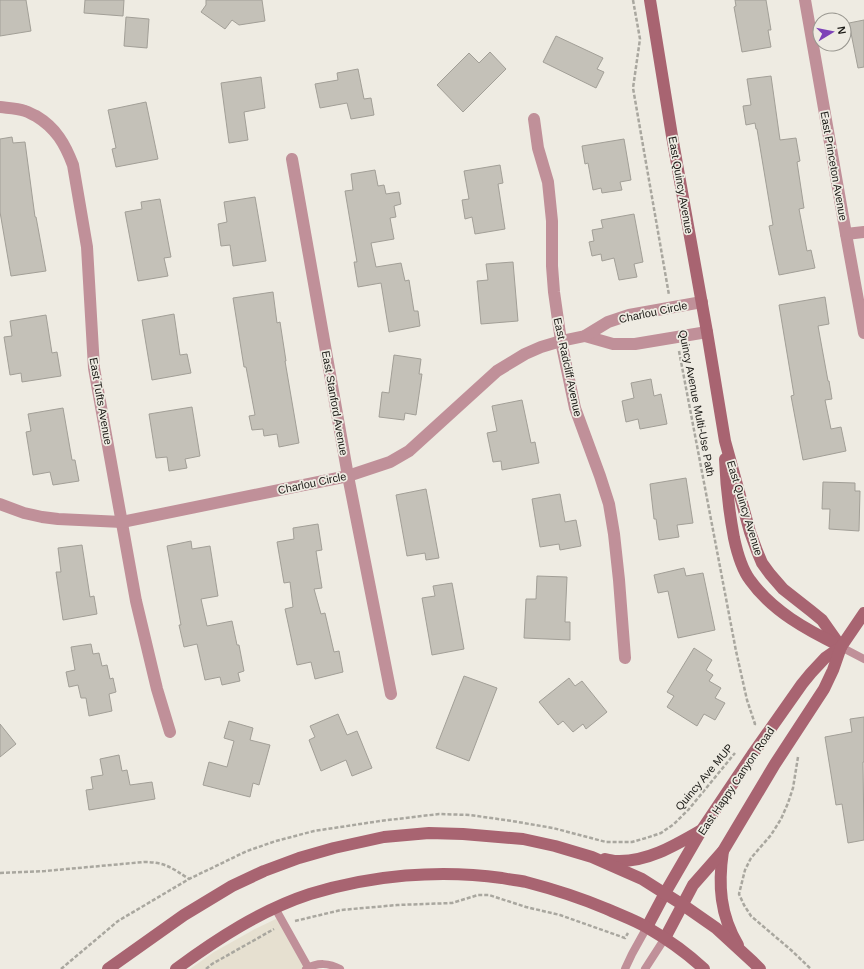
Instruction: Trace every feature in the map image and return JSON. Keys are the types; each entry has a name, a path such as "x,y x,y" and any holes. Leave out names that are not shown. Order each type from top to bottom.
{"street":[{"name":"East Quincy Avenue","path":"650,0 725,441 750,532 762,563 772,577 783,589 822,620 841,647"},
{"name":"East Princeton Avenue","path":"805,0 864,333"},
{"name":"East Tufts Avenue","path":"0,107 26,111 39,118 52,128 68,152 73,165 86,247 94,368 136,601 157,689 170,732"},
{"name":"East Radcliff Avenue","path":"534,119 538,148 548,182 552,221 552,266 554,292 561,340 575,408 609,504 619,580 625,658"},
{"name":"East Stanford Avenue","path":"292,159 348,476 391,694"},
{"path":"846,234 864,232"},
{"name":"Charlou Circle","path":"0,504 24,513 42,517 122,522 348,476 390,462 409,451 497,372 525,354 561,340 585,336 608,322 630,315 702,302"},
{"name":"Charlou Circle","path":"585,336 613,344 634,344 707,332"},
{"name":"East Quincy Avenue","path":"725,441 726,492 729,512 744,570 750,580 765,597 783,613 810,632 841,647"},
{"name":"East Happy Canyon Road","path":"665,938 693,885 723,851 775,764 824,689 833,670 841,647 864,613"},
{"name":"East Happy Canyon Road","path":"647,928 665,893 701,831 752,755 802,684 825,658 841,647"},
{"path":"592,857 617,861 643,858 669,848 701,831"},
{"path":"108,969 184,914 232,886 264,871 299,858 334,848 384,837 429,833 523,839 555,846 592,857 642,879 665,893 716,928 760,969"},
{"path":"723,851 720,881 721,896 728,923 743,953"},
{"path":"176,969 203,949 244,924 275,908 309,894 388,877 422,874 463,874 525,882 565,893 595,904 665,938 704,969"}],"lane":[{"path":"841,647 864,659"},
{"path":"275,908 307,968 327,964 340,969"},
{"path":"625,969 647,928"},
{"path":"645,969 665,938"}],"path":[{"path":"633,0 640,39 633,88 671,307"},
{"name":"Quincy Avenue Multi-Use Path","path":"676,338 736,651 754,724 751,730"},
{"name":"Quincy Ave MUP","path":"646,838 661,832 674,824 738,749"},
{"path":"798,752 793,788 788,803 781,820 771,835 751,858 745,870 740,894 744,905 751,916 811,969"},
{"path":"0,873 45,871 153,862 164,864 189,879 118,921 61,969"},
{"path":"206,969 212,964 284,924 341,910 397,905 452,903 478,895 489,895 560,915 625,938 629,932"}],"shaded area":[{"path":"280,917 309,969 190,969 214,952"}],"building":[{"path":"0,0 26,0 31,31 0,36"},
{"path":"85,0 124,0 123,16 84,13"},
{"path":"206,0 262,0 265,21 239,25 232,20 225,29 201,12 206,5"},
{"path":"735,0 766,0 771,30 768,30 771,47 742,52 734,7 736,6"},
{"path":"126,17 149,19 147,48 124,46"},
{"path":"864,20 864,67 858,68 852,38 852,22"},
{"path":"556,36 603,58 597,69 604,72 596,88 543,62"},
{"path":"490,52 506,69 463,112 437,85 469,53 479,63"},
{"path":"358,69 364,99 371,98 374,115 351,119 347,103 320,108 315,84 338,80 337,73"},
{"path":"771,76 780,140 796,138 800,161 797,162 804,208 799,209 807,251 811,250 815,268 779,275 769,226 773,225 757,129 755,123 746,125 743,106 751,105 747,79"},
{"path":"261,77 265,108 244,112 248,140 229,143 221,83"},
{"path":"146,102 158,159 116,167 112,149 116,148 108,110"},
{"path":"12,137 13,143 25,142 35,217 46,271 11,276 0,212 0,139"},
{"path":"624,139 631,180 620,182 622,190 602,193 601,188 593,190 588,163 585,164 582,146"},
{"path":"500,165 503,183 498,184 505,229 475,234 472,217 465,219 462,200 469,199 464,171"},
{"path":"375,170 378,186 384,185 386,194 399,192 401,204 394,206 396,217 390,218 394,239 371,243 376,267 401,263 405,281 409,280 414,311 418,311 420,326 389,332 381,283 358,287 354,262 357,262 345,191 353,190 351,174"},
{"path":"255,197 266,261 233,266 230,245 221,246 218,224 227,222 224,202"},
{"path":"160,199 171,257 164,258 168,276 138,281 125,212 142,209 141,202"},
{"path":"634,214 643,262 634,264 637,277 619,280 614,258 602,261 601,254 592,256 589,242 594,241 592,230 603,228 601,220"},
{"path":"513,262 518,321 481,324 477,281 488,280 486,264"},
{"path":"273,292 277,323 280,322 299,443 279,447 277,434 264,436 263,429 252,430 249,416 255,415 246,367 244,367 233,298"},
{"path":"825,297 829,324 818,326 832,399 825,400 831,429 841,427 846,451 803,460 791,396 794,395 779,305"},
{"path":"174,314 180,355 187,354 191,373 152,380 142,320"},
{"path":"46,315 52,353 57,352 61,376 22,382 21,373 10,375 4,337 12,336 10,321"},
{"path":"394,355 421,359 419,374 422,374 416,415 405,413 404,420 379,417 382,392 389,393"},
{"path":"651,379 654,396 661,394 667,424 640,429 638,419 626,422 622,401 634,398 631,383"},
{"path":"522,400 531,443 535,442 539,463 502,470 501,461 493,462 487,433 497,431 492,406"},
{"path":"192,407 200,456 185,459 187,468 169,471 167,457 156,458 149,414"},
{"path":"63,408 72,460 75,460 79,481 53,485 50,472 33,475 26,432 31,431 28,414"},
{"path":"686,478 693,523 677,525 679,537 659,540 656,519 654,519 650,484"},
{"path":"823,482 855,483 855,491 860,491 859,531 829,529 830,509 822,509"},
{"path":"426,489 439,558 426,560 425,553 407,556 396,495"},
{"path":"560,494 565,522 576,520 581,546 560,550 559,544 540,547 532,499"},
{"path":"318,524 322,550 316,551 322,588 314,589 321,614 325,613 334,652 339,651 343,672 315,679 311,662 297,665 285,609 293,607 290,582 284,583 277,542 294,539 293,528"},
{"path":"191,541 192,549 210,546 218,596 201,599 207,626 232,621 237,645 239,645 244,671 238,673 240,681 222,685 220,677 205,680 197,644 184,647 179,625 181,625 167,546"},
{"path":"82,545 90,597 94,596 97,614 63,620 56,572 61,572 58,548"},
{"path":"684,568 686,576 703,573 715,630 678,638 668,591 658,593 654,575"},
{"path":"537,576 567,577 565,622 570,622 570,640 524,638 526,599 536,599"},
{"path":"452,583 464,649 432,655 422,598 435,596 433,586"},
{"path":"91,644 93,654 99,653 102,666 107,665 110,679 113,678 116,692 109,694 112,711 89,716 86,698 81,698 78,685 69,687 66,672 75,670 71,647"},
{"path":"694,648 712,660 706,670 713,675 709,681 721,688 715,698 725,703 715,720 704,714 697,726 667,707 674,696 667,692"},
{"path":"464,676 497,688 469,761 436,748"},
{"path":"569,678 575,686 582,681 607,712 586,729 583,724 573,732 563,721 558,725 539,702"},
{"path":"338,714 347,735 357,731 372,768 352,776 346,760 321,771 309,740 315,737 310,726"},
{"path":"864,717 864,840 848,843 842,804 836,805 825,737 852,732 850,719"},
{"path":"229,721 253,728 250,740 270,745 259,785 253,783 250,797 203,785 209,762 227,767 234,741 224,738"},
{"path":"0,724 16,744 0,757"},
{"path":"119,755 122,771 127,770 130,785 152,782 155,799 89,810 86,790 93,789 91,777 103,775 100,759"}]}
